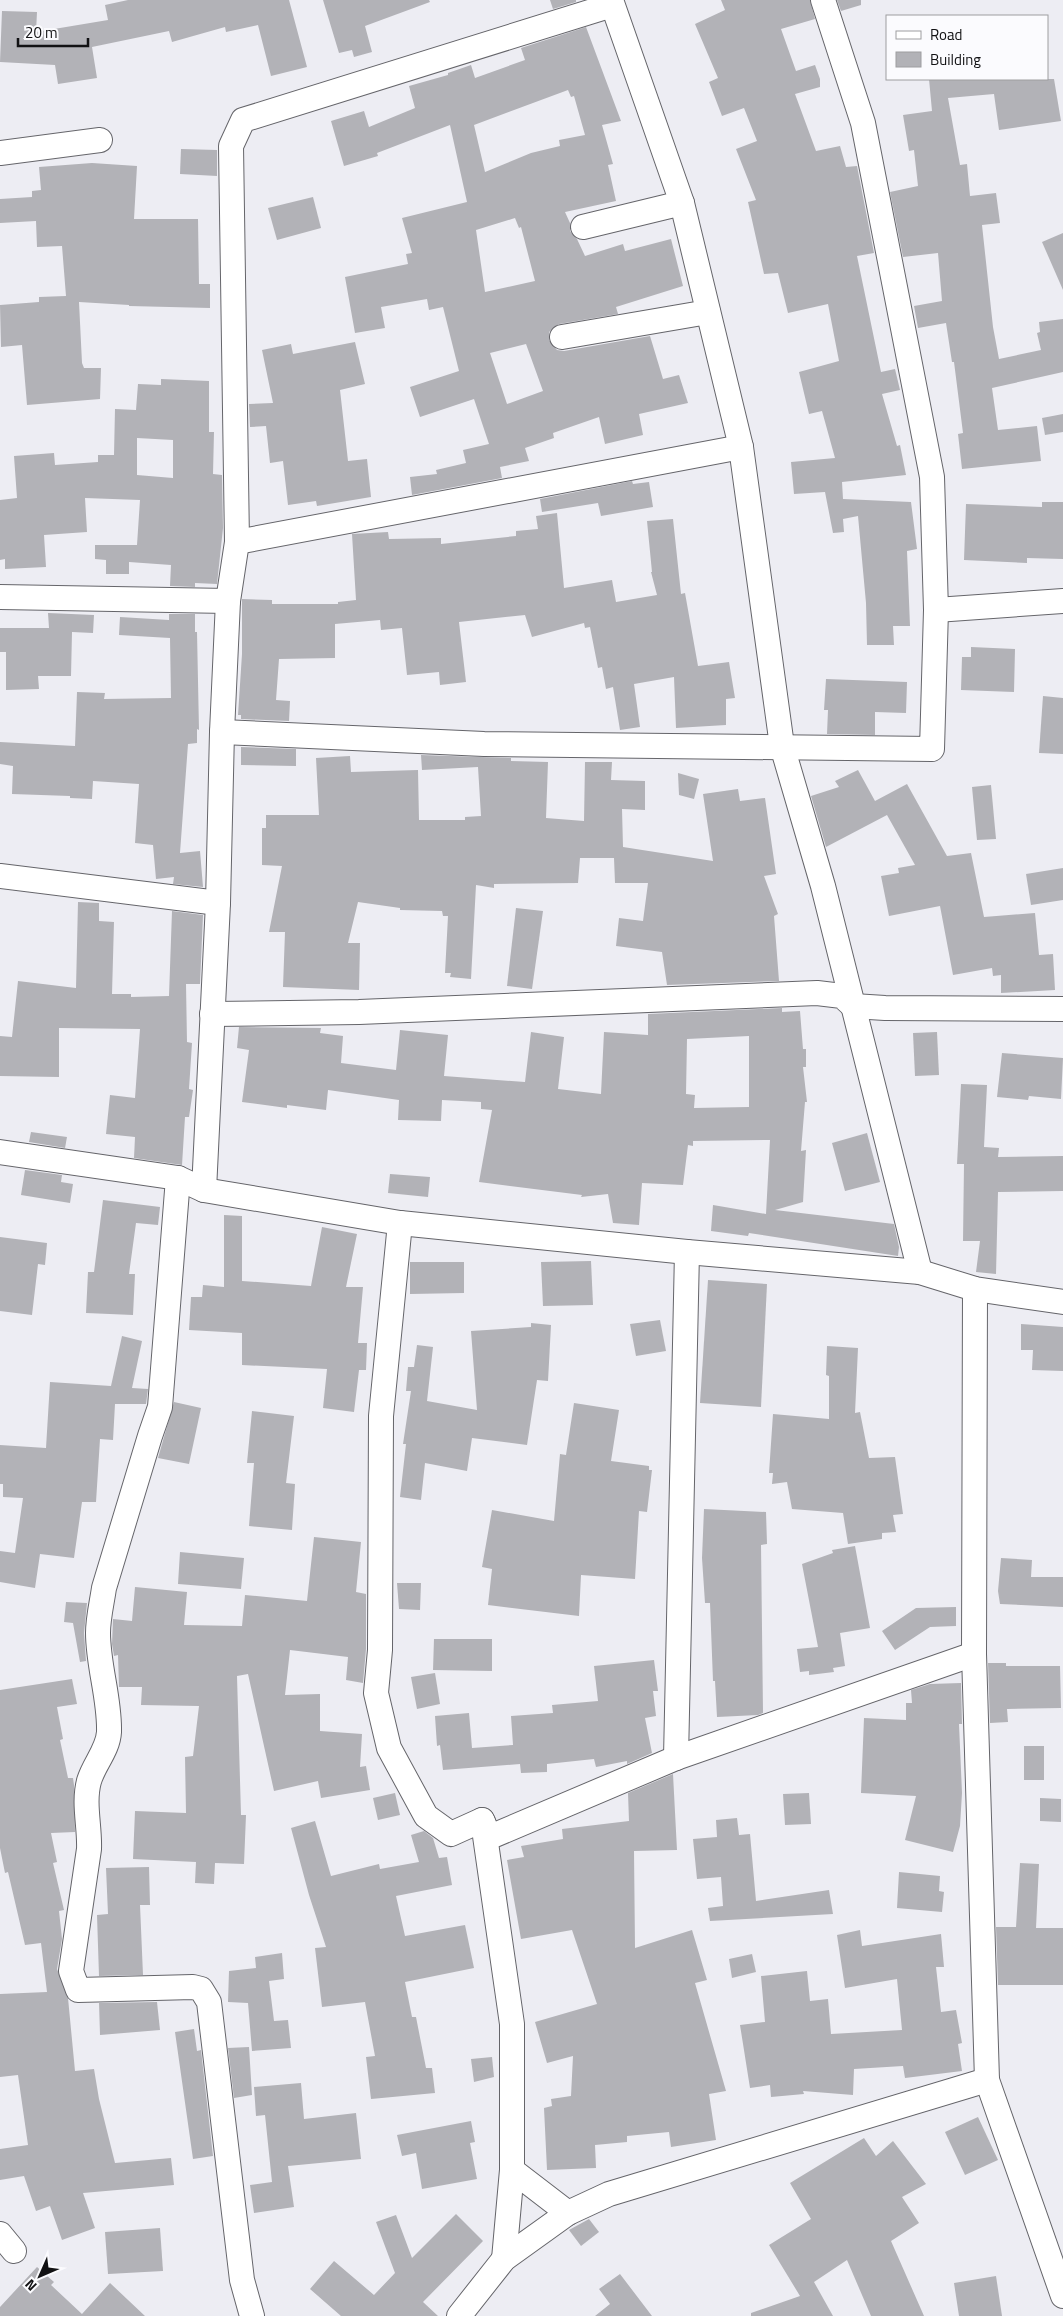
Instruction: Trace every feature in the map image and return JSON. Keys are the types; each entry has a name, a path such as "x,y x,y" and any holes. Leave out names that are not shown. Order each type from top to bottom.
{"street":[{"path":"222,732 484,744 932,749 936,610 932,477 863,123 823,0"},
{"path":"204,1190 218,903 222,732 228,601 237,542 231,146 243,120 612,3 682,203 741,447 782,746 823,886 920,1272"},
{"path":"0,153 100,140"},
{"path":"583,227 682,203"},
{"path":"562,337 708,312"},
{"path":"237,542 741,447"},
{"path":"0,597 228,601"},
{"path":"936,610 1063,602"},
{"path":"0,876 218,903"},
{"path":"212,1014 359,1012 816,993 842,996 852,1006 886,1008 1063,1009"},
{"path":"0,1152 178,1178 204,1190 400,1223 687,1252 920,1272 974,1289 1063,1302"},
{"path":"178,1178 160,1407 104,1588 100,1613 98,1639 109,1716 109,1734 90,1781 86,1800 90,1830 89,1849 71,1971 78,1990 193,1986 201,1989 209,2002 242,2280 252,2316"},
{"path":"400,1223 381,1416 380,1650 376,1693 389,1748 426,1816 451,1834 482,1820"},
{"path":"676,1758 687,1252"},
{"path":"974,1289 974,1654 987,2080 1063,2296"},
{"path":"482,1820 490,1837 676,1758 974,1654"},
{"path":"482,1820 512,2024 512,2170 504,2259"},
{"path":"459,2316 504,2259 568,2213 609,2194 987,2080"},
{"path":"512,2170 568,2213"}],"building":[{"path":"128,0 289,0 307,67 271,76 258,25 226,32 225,27 172,42 169,31 92,47 97,78 58,84 55,65 0,62 2,11 37,12 36,32 108,20 105,5"},
{"path":"323,0 429,0 430,2 365,26 372,52 354,57 352,50 339,53"},
{"path":"550,0 576,0 576,2 553,9"},
{"path":"721,0 810,0 815,19 781,29 796,71 815,65 820,79 820,87 795,94 816,151 840,146 846,167 857,166 874,253 857,256 881,372 895,369 900,390 882,394 897,446 900,445 906,475 842,482 843,499 911,502 917,549 907,551 910,626 893,626 894,645 867,645 866,603 858,516 843,519 844,532 833,533 825,492 794,494 791,462 835,458 822,411 809,414 799,372 839,361 828,304 788,313 778,273 764,274 748,202 756,200 736,149 757,141 744,108 722,116 709,82 718,78 695,24 725,10"},
{"path":"837,0 861,0 861,5 841,11"},
{"path":"586,27 621,121 602,125 613,164 608,165 616,201 565,212 570,223 570,231 577,239 585,256 623,244 625,251 671,239 683,286 616,307 618,314 559,324 549,332 549,340 557,350 564,351 650,336 663,379 679,375 688,403 639,414 643,435 605,444 599,417 553,433 554,438 525,448 529,461 500,467 502,478 412,495 410,477 437,474 436,470 466,463 463,450 489,444 474,399 420,417 410,387 459,371 443,307 429,310 427,299 381,307 385,328 355,333 345,277 408,264 406,254 412,253 402,218 467,202 450,125 377,153 378,156 344,166 331,121 364,111 369,127 415,108 409,86 448,75 448,73 471,65 475,78 525,60 521,48","holes":["568,90 571,97 574,96 585,135 559,140 560,146 531,153 485,172 474,125","515,218 519,228 521,227 535,281 485,292 476,230","526,344 543,391 507,404 490,353"]},
{"path":"1054,79 1061,121 999,130 994,94 948,98 960,165 967,164 970,196 996,193 1000,223 982,225 993,327 999,359 1041,350 1037,333 1040,332 1039,322 1063,319 1063,372 992,388 998,430 1037,426 1041,461 962,469 958,434 963,433 954,362 952,362 946,323 918,328 914,306 942,301 938,253 903,257 890,192 918,186 914,150 909,151 903,115 932,111 929,80"},
{"path":"181,149 217,150 217,176 180,174"},
{"path":"92,163 137,166 134,219 198,219 199,284 210,284 210,308 129,306 79,302 82,363 84,368 101,368 100,399 27,405 22,345 1,347 0,305 39,302 39,297 66,296 62,246 37,247 36,221 0,223 0,199 32,197 32,191 41,190 39,167"},
{"path":"313,197 321,228 277,240 268,208"},
{"path":"1063,233 1063,290 1042,242"},
{"path":"355,342 365,384 340,390 348,461 367,459 371,497 317,506 316,501 288,505 283,461 270,463 266,426 250,427 249,404 273,403 262,350 291,344 293,354"},
{"path":"161,379 209,381 209,432 214,432 213,474 222,475 223,528 217,584 195,583 195,587 170,586 171,565 129,562 129,574 106,574 106,560 95,559 95,545 137,545 140,500 85,498 87,532 44,535 46,567 5,569 5,559 0,560 0,500 17,498 14,456 54,453 55,465 98,462 98,455 114,455 115,409 136,410 138,384 161,385","holes":["137,438 173,440 173,478 137,475"]},
{"path":"1063,414 1063,432 1045,435 1042,418"},
{"path":"632,481 633,484 649,482 653,507 601,516 598,503 542,512 540,499"},
{"path":"1042,502 1063,502 1063,559 1027,558 1027,563 964,560 966,504 1042,507"},
{"path":"557,513 564,588 612,580 616,602 657,595 651,572 647,521 673,519 681,594 685,593 698,666 729,662 735,698 726,699 726,725 676,728 674,677 634,684 640,727 620,730 613,687 606,689 602,667 598,668 590,627 585,628 584,623 532,637 525,615 459,622 466,682 440,685 439,672 407,675 402,628 381,630 380,620 335,624 335,658 279,659 276,700 290,701 289,721 241,719 241,715 238,715 242,654 242,599 272,600 272,604 338,604 338,602 356,600 352,534 388,532 389,539 441,538 441,544 516,536 516,531 538,529 536,516"},
{"path":"48,613 94,615 93,633 72,632 71,676 38,676 39,689 6,690 6,652 0,652 0,628 49,628"},
{"path":"169,614 195,614 199,730 197,729 197,743 188,744 180,853 200,851 203,887 173,884 174,877 156,879 153,845 135,843 139,784 93,781 92,799 70,798 70,796 12,794 13,766 0,764 0,742 75,746 77,692 105,693 104,699 171,698 170,638 119,635 120,617 169,620"},
{"path":"971,647 1015,649 1014,692 961,690 962,657 971,657"},
{"path":"826,679 907,682 906,713 875,712 875,735 827,734 828,710 824,710"},
{"path":"1043,696 1063,698 1063,754 1039,753"},
{"path":"241,747 296,749 296,766 241,765"},
{"path":"421,755 511,758 511,761 548,762 546,818 584,821 585,762 612,762 611,780 645,781 645,810 622,809 623,847 713,861 703,794 738,789 740,801 765,798 776,874 764,876 778,914 774,916 779,981 667,985 662,952 616,946 619,918 643,921 648,883 615,883 614,858 580,858 578,883 494,884 494,888 476,885 471,979 450,977 451,973 445,973 448,916 443,916 442,911 400,910 400,908 358,902 348,943 360,943 359,990 283,987 285,932 269,932 282,866 262,865 262,828 266,828 266,815 319,815 316,758 350,756 351,772 418,770 419,820 465,820 465,817 481,816 478,767 422,770"},
{"path":"858,770 875,801 907,784 947,856 971,853 984,917 1035,913 1039,955 1053,954 1055,990 1001,993 1001,975 993,976 992,968 953,975 940,906 889,916 881,876 899,873 898,868 915,865 887,815 826,847 811,796 839,787 835,781"},
{"path":"678,773 699,779 694,799 679,795"},
{"path":"991,785 996,839 977,840 972,787"},
{"path":"1063,868 1063,900 1031,905 1026,874"},
{"path":"78,902 99,903 99,921 114,922 112,994 131,994 131,997 169,996 172,911 203,915 200,984 186,984 187,1042 192,1043 189,1089 193,1090 189,1117 185,1117 182,1165 134,1158 135,1137 106,1134 110,1095 135,1098 140,1029 59,1028 59,1077 0,1076 0,1036 12,1037 18,981 76,988"},
{"path":"516,908 543,911 532,989 507,986"},
{"path":"782,1008 782,1012 800,1011 803,1049 806,1049 806,1067 803,1067 807,1102 805,1102 801,1151 806,1150 803,1202 775,1210 894,1224 899,1247 898,1256 749,1233 748,1236 711,1231 713,1205 766,1214 770,1140 693,1141 693,1146 688,1145 683,1185 642,1183 639,1225 613,1223 608,1194 581,1197 582,1195 479,1182 492,1110 481,1109 481,1102 442,1100 441,1121 398,1120 399,1100 328,1090 326,1110 287,1105 287,1108 242,1102 249,1050 237,1048 239,1027 321,1028 320,1033 343,1036 341,1063 396,1070 400,1030 448,1035 444,1076 525,1082 531,1032 564,1037 558,1089 601,1094 604,1032 648,1035 648,1014","holes":["749,1036 749,1107 694,1108 695,1095 686,1094 687,1039"]},
{"path":"937,1032 939,1075 915,1076 913,1033"},
{"path":"1002,1053 1063,1058 1061,1099 1029,1096 1028,1100 997,1097"},
{"path":"961,1084 987,1085 984,1147 999,1148 998,1157 1063,1156 1063,1191 998,1192 996,1274 976,1272 980,1241 963,1241 964,1164 957,1164"},
{"path":"31,1132 67,1137 65,1148 29,1142"},
{"path":"867,1133 880,1182 845,1191 832,1143"},
{"path":"25,1170 62,1175 61,1182 73,1184 70,1203 21,1195"},
{"path":"390,1174 430,1177 428,1197 388,1193"},
{"path":"103,1200 160,1207 158,1225 136,1223 129,1274 135,1274 133,1315 86,1313 88,1272 94,1272"},
{"path":"224,1215 242,1216 242,1281 311,1286 322,1227 357,1234 346,1287 363,1287 358,1343 367,1343 366,1370 359,1370 354,1412 323,1408 327,1369 242,1365 242,1333 189,1330 191,1297 202,1297 203,1285 224,1287"},
{"path":"0,1237 47,1243 45,1265 38,1264 32,1315 0,1311"},
{"path":"591,1261 593,1305 543,1306 541,1262"},
{"path":"410,1262 464,1262 464,1293 410,1294"},
{"path":"708,1280 767,1284 761,1407 700,1403"},
{"path":"660,1320 666,1351 636,1356 630,1324"},
{"path":"531,1323 551,1325 548,1381 537,1380 527,1445 472,1438 467,1471 425,1463 421,1500 400,1497 406,1444 403,1444 411,1391 406,1391 408,1367 414,1367 417,1345 433,1347 427,1401 477,1410 471,1331 531,1327"},
{"path":"1021,1324 1063,1327 1063,1371 1032,1370 1033,1350 1021,1350"},
{"path":"122,1336 142,1341 132,1388 148,1389 146,1404 115,1404 113,1440 100,1439 96,1502 82,1502 74,1558 40,1554 35,1588 0,1582 0,1551 15,1553 23,1498 3,1497 3,1484 0,1484 0,1445 46,1448 50,1382 111,1386"},
{"path":"827,1346 858,1348 855,1413 860,1412 869,1458 895,1457 903,1514 893,1515 896,1532 882,1533 882,1539 848,1544 843,1513 792,1509 787,1482 772,1484 773,1473 769,1473 773,1414 829,1419 829,1376 826,1375"},
{"path":"174,1402 201,1408 189,1464 158,1458"},
{"path":"574,1403 619,1410 611,1461 649,1466 649,1470 652,1470 647,1512 639,1511 635,1579 581,1575 579,1616 488,1605 492,1569 482,1567 492,1510 554,1521 560,1454 566,1455"},
{"path":"252,1411 294,1416 286,1483 295,1484 292,1530 249,1526 254,1463 247,1463"},
{"path":"704,1509 766,1512 767,1544 761,1545 763,1713 758,1715 717,1717 715,1681 713,1681 710,1603 705,1603 702,1558"},
{"path":"314,1537 361,1542 356,1592 366,1594 366,1649 363,1683 346,1680 348,1657 290,1650 285,1695 320,1694 320,1731 362,1734 360,1767 366,1766 370,1790 321,1798 318,1781 274,1791 248,1674 237,1676 241,1815 246,1815 244,1864 215,1863 214,1884 195,1883 196,1862 133,1859 135,1811 186,1813 185,1757 193,1756 199,1706 141,1705 142,1687 119,1687 118,1655 114,1656 112,1644 113,1619 132,1621 135,1587 187,1592 184,1625 242,1626 245,1595 307,1601"},
{"path":"855,1546 870,1628 840,1633 845,1666 833,1668 834,1672 809,1675 809,1671 800,1672 797,1649 818,1647 802,1564 833,1553 832,1550"},
{"path":"180,1552 244,1558 241,1589 178,1584"},
{"path":"1001,1558 1032,1560 1031,1577 1063,1577 1063,1607 1000,1604 998,1591"},
{"path":"397,1583 421,1583 420,1610 399,1609"},
{"path":"66,1602 87,1603 84,1633 86,1661 80,1662 73,1623 64,1622"},
{"path":"956,1607 956,1626 930,1627 895,1650 882,1631 916,1608"},
{"path":"434,1639 492,1639 492,1671 433,1670"},
{"path":"654,1660 658,1691 653,1691 656,1716 645,1718 652,1753 627,1764 627,1761 596,1767 594,1759 547,1764 547,1772 521,1773 520,1764 443,1770 440,1745 437,1746 435,1716 469,1713 472,1748 513,1745 511,1716 553,1713 552,1705 598,1701 594,1666"},
{"path":"988,1663 1006,1663 1006,1666 1060,1666 1061,1708 1007,1709 1008,1722 990,1723"},
{"path":"435,1673 440,1704 417,1709 411,1677"},
{"path":"72,1679 77,1704 57,1707 63,1739 60,1740 68,1778 73,1778 75,1832 51,1833 57,1862 53,1863 64,1910 59,1911 62,1939 57,1969 68,1998 75,2071 94,2069 99,2099 115,2163 171,2158 174,2185 83,2193 95,2228 62,2240 50,2206 36,2211 24,2176 0,2180 0,2149 28,2145 18,2075 0,2077 0,1994 47,1992 41,1943 25,1945 8,1872 5,1873 0,1848 0,1690"},
{"path":"961,1683 962,1724 959,1724 962,1793 960,1826 953,1852 905,1840 916,1796 861,1793 864,1718 906,1720 906,1703 912,1703 911,1690 930,1684"},
{"path":"1024,1746 1044,1746 1044,1780 1024,1780"},
{"path":"673,1774 677,1850 634,1851 635,1948 692,1930 707,1980 695,1983 726,2091 709,2094 716,2140 671,2147 669,2132 627,2136 627,2142 595,2145 596,2168 547,2170 544,2108 552,2106 551,2099 571,2096 573,2056 547,2063 535,2022 597,2004 572,1930 521,1939 507,1860 524,1857 521,1846 563,1839 562,1829 629,1821 628,1793"},
{"path":"395,1793 400,1815 378,1820 373,1798"},
{"path":"809,1793 811,1824 785,1825 783,1794"},
{"path":"1040,1798 1061,1799 1061,1822 1040,1821"},
{"path":"737,1818 739,1835 750,1834 756,1901 829,1890 833,1914 710,1921 708,1908 723,1906 721,1877 697,1879 693,1839 717,1837 716,1820"},
{"path":"315,1821 331,1876 379,1864 380,1869 419,1862 411,1835 424,1831 433,1838 439,1858 447,1857 452,1885 396,1896 405,1936 465,1925 474,1968 405,1982 412,2017 416,2017 426,2068 432,2068 435,2093 371,2099 366,2057 375,2056 365,2002 322,2007 315,1948 326,1947 309,1895 291,1828"},
{"path":"1020,1863 1039,1864 1036,1928 1063,1928 1063,1985 998,1985 996,1927 1016,1927"},
{"path":"149,1867 150,1905 140,1905 143,1975 99,1976 97,1915 108,1914 106,1868"},
{"path":"899,1872 940,1876 939,1891 944,1892 942,1912 897,1908"},
{"path":"860,1930 862,1946 941,1934 944,1967 936,1967 941,2012 956,2010 962,2043 958,2044 962,2071 905,2078 903,2066 854,2069 853,2095 803,2091 804,2094 771,2097 770,2085 750,2088 740,2025 765,2022 761,1976 807,1971 810,2001 828,1999 831,2034 902,2030 897,1979 845,1988 837,1935"},
{"path":"282,1953 284,1979 269,1981 274,2021 288,2020 291,2048 252,2051 248,2003 228,2002 229,1971 256,1968 255,1957"},
{"path":"752,1954 756,1972 732,1978 729,1959"},
{"path":"157,2002 160,2030 100,2035 99,2003"},
{"path":"194,2029 197,2051 201,2050 213,2156 193,2159 175,2032"},
{"path":"249,2047 252,2095 234,2098 228,2048"},
{"path":"492,2057 494,2077 474,2082 471,2059"},
{"path":"301,2083 304,2119 356,2113 361,2159 288,2166 294,2207 254,2213 250,2185 272,2182 265,2115 256,2116 254,2087"},
{"path":"978,2117 998,2160 965,2175 945,2132"},
{"path":"471,2121 475,2142 470,2143 477,2179 422,2189 416,2153 402,2156 397,2135"},
{"path":"864,2138 876,2156 893,2141 926,2184 902,2197 919,2223 891,2241 924,2316 871,2316 847,2260 814,2282 833,2316 751,2316 751,2313 800,2296 769,2245 811,2219 790,2183"},
{"path":"456,2214 483,2241 423,2302 438,2316 341,2316 310,2289 334,2261 374,2295 395,2273 376,2222 396,2215 412,2258"},
{"path":"589,2219 599,2232 581,2246 569,2230"},
{"path":"160,2228 163,2271 108,2274 105,2232"},
{"path":"37,2267 54,2282 51,2285 82,2314 110,2283 145,2316 0,2316 0,2307"},
{"path":"620,2274 652,2316 595,2316 610,2304 599,2289"},
{"path":"996,2276 1002,2316 959,2316 954,2283"}]}
